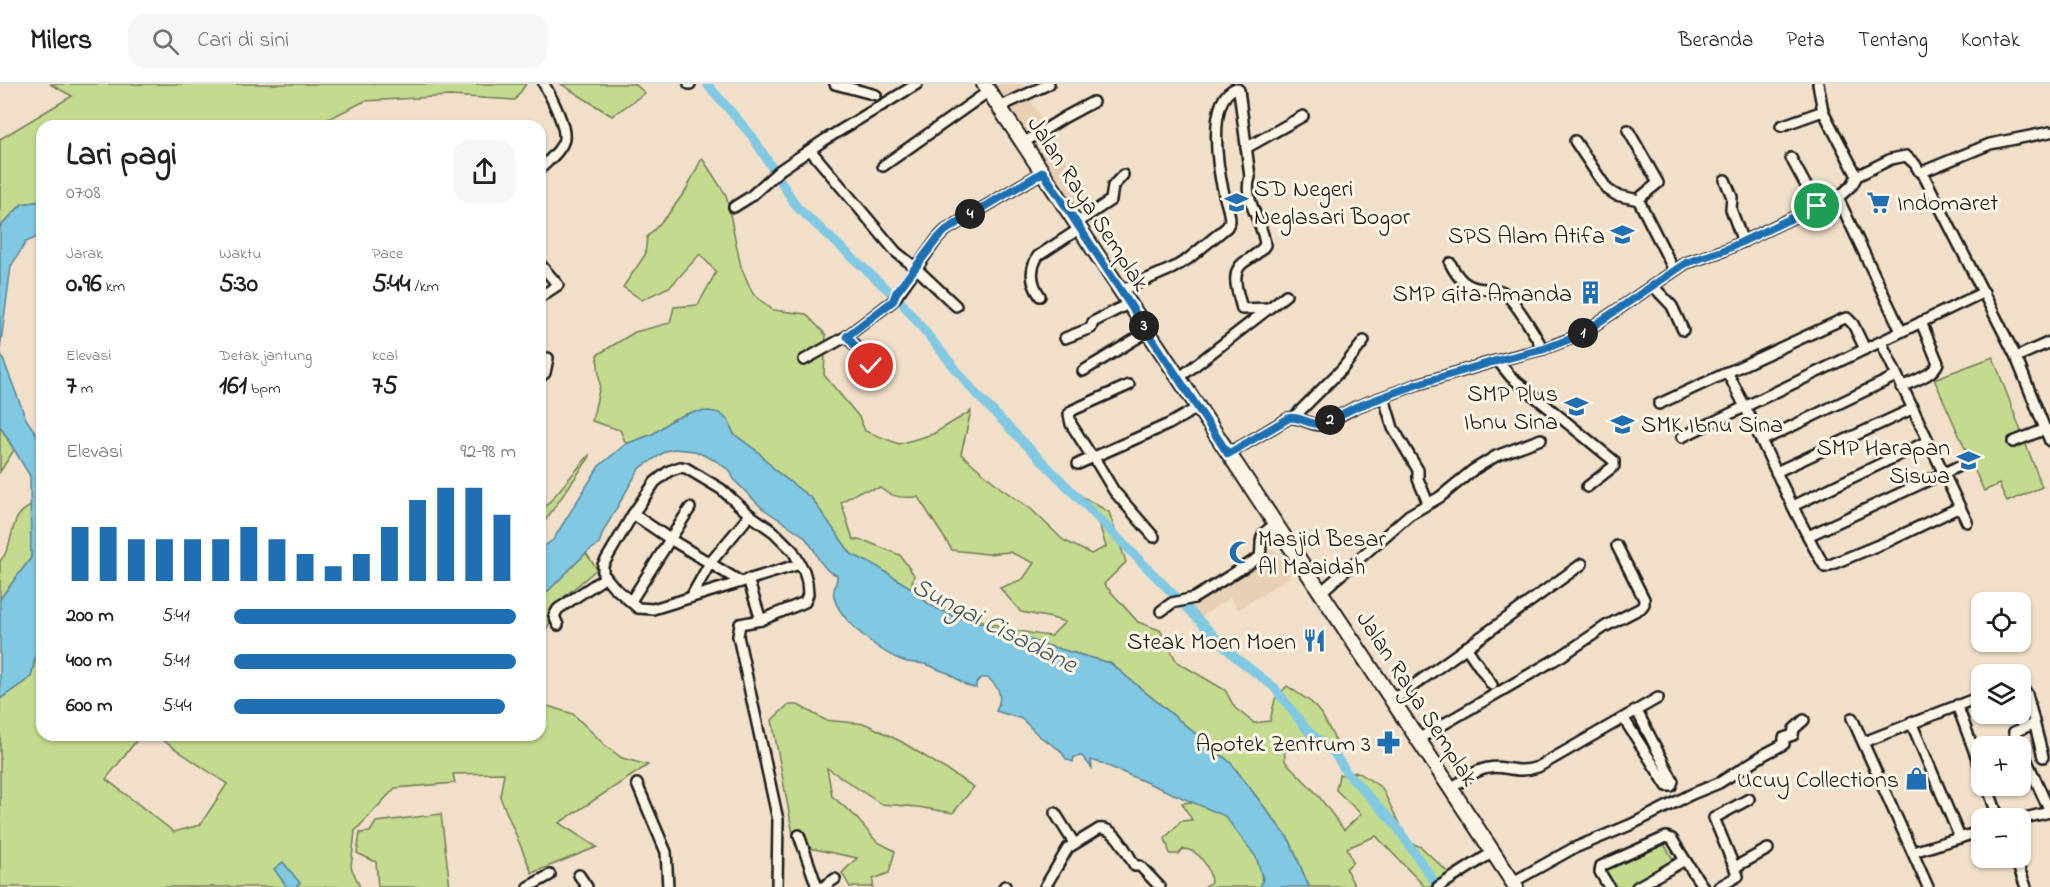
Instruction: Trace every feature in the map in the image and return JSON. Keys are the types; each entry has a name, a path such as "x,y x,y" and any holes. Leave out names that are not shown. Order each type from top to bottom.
{"main road":[{"name":"Jalan Raya Semplak","path":"986,88 1515,885"}],"street":[{"path":"544,84 561,122 564,138 559,149 546,163"},
{"path":"835,84 876,95"},
{"path":"734,207 750,197 780,170 826,139 917,84"},
{"path":"999,107 1049,84"},
{"path":"1818,84 1823,111 1857,176"},
{"path":"883,166 986,88"},
{"path":"1120,291 1173,268 1188,259 1227,227 1230,221 1223,192 1215,131 1222,105 1226,96 1234,88 1239,90 1250,177 1248,182 1250,197 1265,245 1254,257 1240,266 1235,280 1242,309 1268,308"},
{"path":"1023,143 1093,102"},
{"path":"1781,126 1823,111"},
{"path":"1246,148 1303,116"},
{"path":"1628,130 1658,183 1638,200"},
{"path":"1922,172 1990,144 2050,132"},
{"path":"1575,141 1607,189 1616,195 1638,200 1674,270"},
{"path":"811,151 896,252 956,306"},
{"path":"1294,417 1316,425 1322,424 1356,407 1439,378 1544,349 1580,335 1686,263 1725,250 1838,198 1857,176 1906,156 1922,172 1984,292 2016,357 2050,441"},
{"path":"1791,158 1817,206"},
{"path":"804,360 847,336 895,297 946,230 1043,172"},
{"path":"1040,296 1033,286 1035,260 1111,200 1113,186 1123,175"},
{"path":"1725,180 1732,197 1731,209 1743,242"},
{"path":"1838,198 1901,331"},
{"path":"1450,263 1461,282 1472,288 1499,291 1505,294 1531,327 1544,349"},
{"path":"546,271 558,285 546,293"},
{"path":"1653,286 1672,306 1683,330"},
{"path":"1682,436 1984,292"},
{"path":"1179,378 1286,295"},
{"path":"1065,339 1091,328 1093,322 1128,304"},
{"path":"1659,405 1836,321 1847,318 1853,324 1865,350"},
{"path":"1901,387 1932,372 1938,363 1921,322"},
{"path":"1083,371 1147,332"},
{"path":"847,336 871,366"},
{"path":"1228,454 1294,417 1342,369 1364,341"},
{"path":"1881,342 1967,522"},
{"path":"2016,357 2050,342"},
{"path":"546,373 548,358"},
{"path":"1498,361 1511,377 1614,461 1614,466 1587,487"},
{"path":"1726,372 1808,536 1826,567 1891,540 1960,507"},
{"path":"1761,441 1896,376"},
{"path":"1129,385 1073,410 1069,414 1071,424 1114,490 1154,537"},
{"path":"1384,398 1393,428 1418,470 1418,479 1428,503"},
{"path":"1078,464 1169,424 1199,407"},
{"path":"2039,412 2050,408"},
{"path":"1776,472 1912,409"},
{"path":"2013,442 2046,429"},
{"path":"1321,592 1409,515 1440,497 1473,470 1496,456 1541,439"},
{"path":"1793,506 1928,441"},
{"path":"777,887 778,820 738,636 740,624 761,620 805,602 808,588 800,564 796,555 721,489 686,468 680,467 664,473 659,478 633,514 602,570 606,577 638,608 653,609 800,564"},
{"path":"1808,536 1957,467"},
{"path":"630,601 690,508"},
{"path":"633,514 710,563 744,580 761,620"},
{"path":"691,597 710,563 750,515"},
{"path":"1161,611 1172,603 1194,598 1260,556 1260,537 1275,525"},
{"path":"1418,739 1563,655 1606,626 1641,608 1644,600 1617,546"},
{"path":"1392,701 1582,564"},
{"path":"558,625 554,616 558,609 606,577"},
{"path":"1466,647 1492,685"},
{"path":"1450,789 1469,776 1492,766 1521,772 1538,767 1658,698"},
{"path":"1864,742 1971,700"},
{"path":"1957,705 1971,743"},
{"path":"1624,719 1667,786 1671,786 1673,781 1637,711"},
{"path":"2031,714 2046,756 2031,762"},
{"path":"1852,718 1928,887"},
{"path":"1515,885 1572,849 1630,825 1719,783 1784,744 1784,738 1793,735 1794,729 1804,720"},
{"path":"1911,722 1960,838"},
{"path":"2016,736 2014,732 2033,724"},
{"path":"2031,770 2050,812 2031,816"},
{"path":"637,784 666,852 669,887"},
{"path":"1719,887 1737,877 1735,867 1712,814 1749,799"},
{"path":"1055,813 1074,843"},
{"path":"1045,887 1061,858 1074,843 1099,829 1106,829 1119,842 1135,866 1140,866 1160,887"},
{"path":"1913,852 1971,834"},
{"path":"799,835 817,887"},
{"path":"1609,887 1600,872 1601,866 1666,837 1672,838 1703,887"},
{"path":"1735,867 1768,849"},
{"path":"1441,885 1493,852"},
{"path":"1637,887 1685,860"},
{"path":"2019,868 2026,887"},
{"path":"528,887 550,875"},
{"path":"579,875 587,887"},
{"path":"823,887 835,879"}],"shaded area":[{"path":"993,84 1021,84 1094,205 1077,213"},
{"path":"1274,549 1291,576 1238,610 1230,598 1198,619 1189,604"}],"green space":[{"path":"50,84 526,84 515,100 450,96 365,101 326,120 36,120 36,202 22,204 0,227 0,139 72,96"},
{"path":"561,84 635,84 645,93 612,116"},
{"path":"702,158 726,195 741,267 753,294 773,310 806,314 826,335 824,375 859,417 865,431 899,444 933,434 971,411 961,454 1002,489 1031,509 1063,540 1091,554 1106,547 1100,526 1071,490 1109,512 1126,562 1104,584 1138,622 1160,630 1177,662 1225,690 1235,708 1254,723 1270,721 1275,699 1287,686 1311,702 1322,715 1339,747 1324,747 1284,740 1285,761 1317,794 1344,830 1361,814 1336,790 1339,775 1358,772 1382,788 1408,842 1421,847 1452,876 1431,887 1425,887 1376,836 1347,848 1353,862 1346,869 1355,887 1309,887 1290,841 1231,763 1110,663 942,612 938,605 1008,628 1051,636 1065,622 1021,612 1000,588 1023,579 1034,563 1010,552 987,554 952,550 918,497 898,497 880,488 860,491 841,502 853,539 868,542 900,555 914,575 911,588 851,554 812,499 734,434 727,419 692,412 672,420 653,434 626,444 620,430 592,421 600,386 597,355 635,332 670,323 674,307 698,305 716,272 700,254 671,286 642,300 623,287 645,255 647,237 667,216 686,190"},
{"path":"1993,357 2042,487 2007,502 1999,484 1984,491 1934,379"},
{"path":"0,426 14,450 0,472"},
{"path":"589,455 546,519 546,506"},
{"path":"31,506 31,558 0,599 0,561 5,554 18,517"},
{"path":"586,553 597,569 564,597 546,630 546,593"},
{"path":"36,653 36,741 136,741 106,779 174,832 200,825 227,784 164,741 546,741 546,706 573,714 607,747 622,758 648,765 559,823 597,847 532,873 500,797 504,773 453,774 455,783 395,788 355,831 351,867 360,887 0,887 0,699 31,677"},
{"path":"788,705 798,705 825,720 866,724 902,742 974,787 953,813 881,804 827,768 832,796 855,816 876,841 895,851 889,873 873,879 873,887 850,887 842,873 857,858 795,845 772,720"},
{"path":"1217,800 1260,854 1262,887 1204,887 1211,882 1206,865 1199,855 1183,849 1179,854 1170,854 1165,838 1181,821 1192,820 1182,803"},
{"path":"441,814 450,887 378,887 376,862 357,853 360,833 370,832 376,822"},
{"path":"1662,841 1673,859 1630,887 1612,887 1603,872 1605,867"}],"water":[{"path":"36,202 36,238 26,242 11,266 0,349 0,227 22,204"},
{"path":"0,351 26,419 36,433 36,653 31,677 0,699 0,599 31,558 30,476 0,426"},
{"path":"692,412 719,413 727,419 734,434 812,499 851,554 878,567 911,588 930,605 955,617 972,620 1042,644 1110,663 1231,763 1290,841 1309,887 1260,887 1263,879 1256,857 1225,816 1091,760 1092,768 1082,756 1074,757 1073,762 1066,759 1060,750 1039,736 1022,719 996,711 1000,697 995,685 988,678 981,678 976,683 976,688 972,687 931,666 907,662 895,657 874,644 844,616 834,597 837,575 828,571 804,536 762,508 735,481 730,471 695,451 674,449 666,451 639,469 603,532 599,544 586,553 546,593 546,545 553,540 599,466 626,444 653,434 672,420"},
{"path":"283,862 300,883 295,887 287,887 274,869"}],"waterway":[{"path":"707,84 752,136 797,207 901,302 976,394 1235,657 1274,687 1307,730 1334,753 1347,773 1394,823 1438,887"}],"place":[{"name":"SD Negeri Neglasari Bogor","path":"1236,202"},
{"name":"Indomaret","path":"1879,202"},
{"name":"SPS Alam Atifa","path":"1623,235"},
{"name":"SMP Gita Amanda","path":"1590,293"},
{"name":"SMP Plus Ibnu Sina","path":"1576,407"},
{"name":"SMK Ibnu Sina","path":"1623,424"},
{"name":"SMP Harapan Siswa","path":"1968,461"},
{"name":"Masjid Besar Al Maaidah","path":"1240,552"},
{"name":"Steak Moen Moen","path":"1314,641"},
{"name":"Apotek Zentrum 3","path":"1389,743"},
{"name":"Ucuy Collections","path":"1917,779"}],"route":[{"path":"871,366 847,336 893,301 896,293 946,230 1043,172 1228,454 1289,418 1298,417 1316,425 1322,424 1356,407 1418,384 1544,349 1580,335 1686,263 1725,250 1817,206"}],"water label":[{"name":"Sungai Cisadane","path":"995,624"}]}
